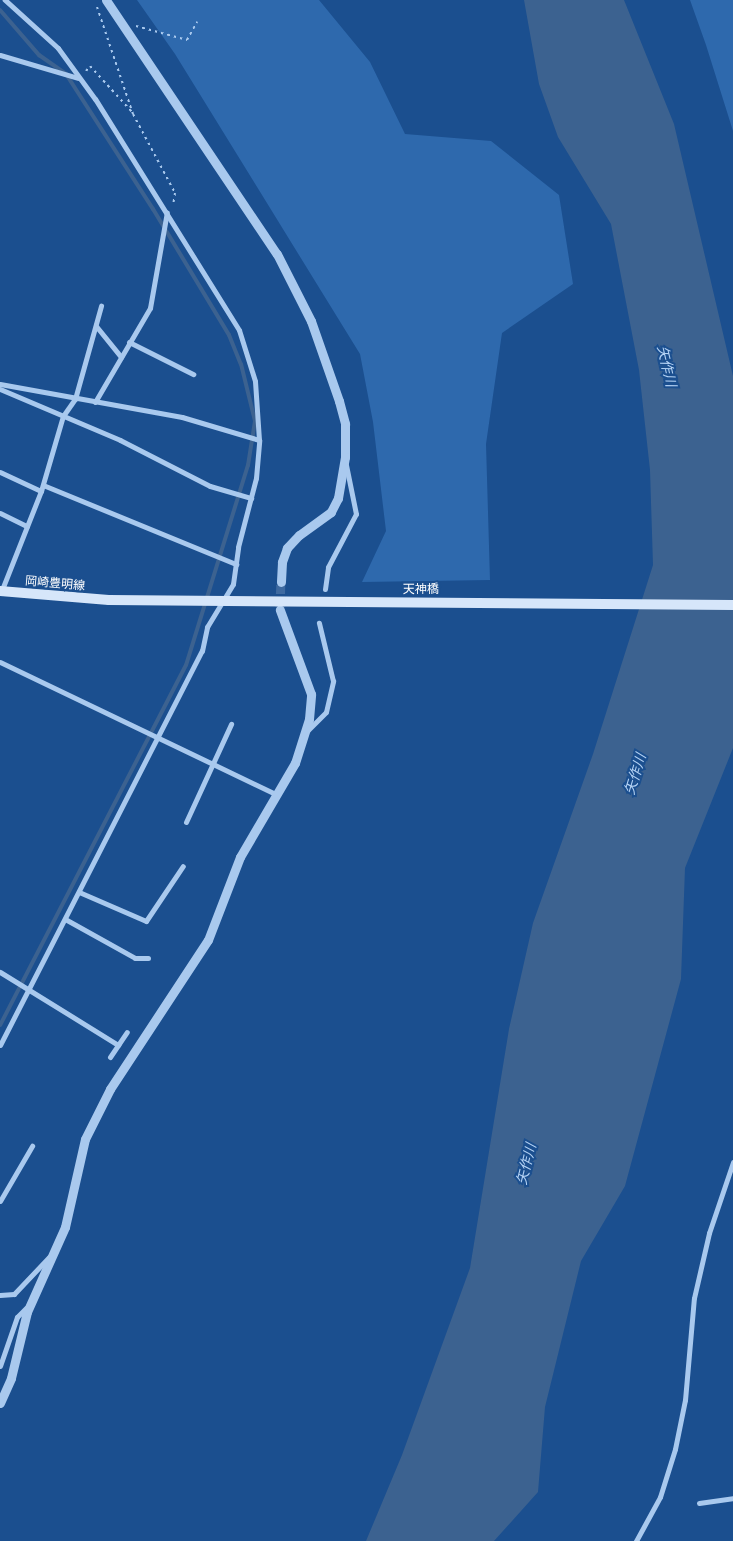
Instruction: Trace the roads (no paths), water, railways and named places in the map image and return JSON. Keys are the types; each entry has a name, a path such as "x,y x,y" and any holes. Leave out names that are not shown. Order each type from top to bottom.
{"main road":[{"name":"岡崎豊明線","path":"0,592 109,600"},
{"name":"天神橋","path":"109,600 733,605"}],"street":[{"path":"0,1045 202,651 207,627 233,584 250,498 256,478 259,440 255,381 239,330 171,217 58,48 5,0"},
{"path":"106,0 277,254 311,321 346,424 345,458 335,505 331,512 299,535 287,548 282,562 281,582"},
{"path":"0,55 79,78"},
{"path":"95,402 150,308 167,212"},
{"path":"0,592 41,491 63,416 75,399 101,306"},
{"path":"96,326 121,357"},
{"path":"129,342 193,374"},
{"path":"0,384 182,417 259,440"},
{"path":"0,389 120,440 210,486 250,498"},
{"path":"325,589 328,567 356,514 345,458"},
{"path":"0,472 41,491"},
{"path":"43,485 236,564"},
{"path":"0,513 27,526"},
{"path":"0,1403 11,1378 31,1303 65,1227 85,1138 110,1089 208,940 240,857 295,764 311,694 280,610"},
{"path":"303,735 326,712 333,681 319,623"},
{"path":"0,662 276,794"},
{"path":"186,822 214,765 231,724"},
{"path":"79,892 146,921 183,866"},
{"path":"65,919 135,958 148,958"},
{"path":"0,972 118,1045"},
{"path":"110,1057 127,1032"},
{"path":"0,1201 32,1146"},
{"path":"636,1541 660,1497 675,1449 685,1400 694,1298 709,1233 733,1162"},
{"path":"0,1295 14,1294 55,1251"},
{"path":"0,1366 17,1317 31,1303"},
{"path":"699,1503 733,1498"}],"water":[{"name":"矢作川","path":"524,0 624,0 674,124 733,376 733,748 685,868 681,979 625,1186 581,1261 545,1407 538,1492 494,1541 366,1541 402,1455 470,1268 509,1029 533,923 593,754 653,565 650,470 639,370 611,224 558,137 539,84"}],"waterway":[{"path":"0,10 39,55 66,74 153,209 229,335 241,364 255,421 248,465 186,665 0,1025"}],"tunnel":[{"path":"280,607 281,582"}]}
